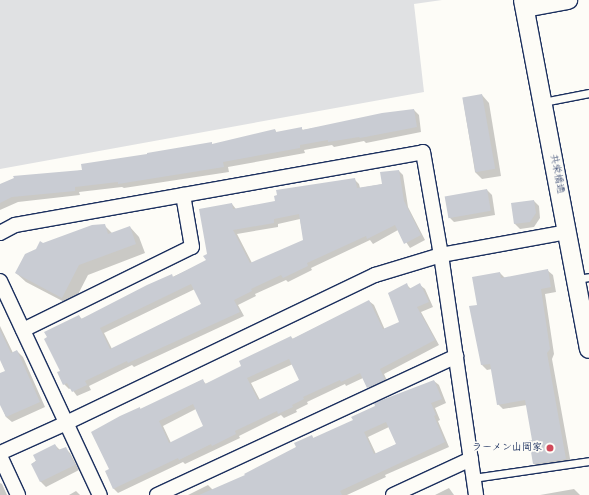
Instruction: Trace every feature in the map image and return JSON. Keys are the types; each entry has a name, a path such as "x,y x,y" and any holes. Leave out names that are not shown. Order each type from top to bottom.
{"street":[{"path":"524,4 568,0"},
{"name":"共栄橋通","path":"524,4 568,232 583,278 589,349"},
{"path":"0,233 15,225 423,152 441,255 476,495"},
{"path":"23,330 192,247 183,195"},
{"path":"0,453 375,275 441,255 568,232"},
{"path":"0,281 100,495"},
{"path":"157,495 456,356"},
{"path":"0,456 18,495"},
{"path":"393,495 471,459"}],"lane":[{"path":"543,102 589,93"},
{"path":"474,478 589,461"}],"shaded area":[{"path":"0,0 442,0 414,4 424,92 0,169"}],"building":[{"path":"482,94 495,169 476,172 462,97"},
{"path":"414,109 417,127 360,138 328,142 328,140 300,145 300,148 223,162 224,167 118,184 118,182 75,187 75,191 12,197 0,203 0,184 14,178 13,176 82,170 81,164 212,142 212,144 275,129 276,132 302,127 302,130 382,113"},
{"path":"399,170 404,201 421,235 404,244 395,225 367,239 366,236 307,263 308,266 283,278 281,275 251,289 252,291 234,300 240,312 85,381 87,385 72,392 67,383 63,385 57,372 60,371 44,339 47,337 44,332 79,315 81,319 147,285 172,274 173,277 206,260 203,256 207,254 199,209 232,203 233,209 275,201 274,196 277,195 276,190 355,178 357,188 382,184 380,172","holes":["299,214 303,240 250,263 233,230 274,223 274,219","191,284 201,304 110,349 100,328"]},
{"path":"487,189 491,211 448,218 445,196"},
{"path":"534,200 536,213 530,222 514,224 511,203"},
{"path":"105,224 108,234 130,226 136,244 79,265 62,298 15,273 25,254 36,249 40,241 43,243 92,225"},
{"path":"548,269 551,287 541,289 550,349 547,353 566,459 533,464 529,440 532,440 525,400 497,405 490,364 481,365 469,306 477,305 472,277 500,272 501,278"},
{"path":"407,283 409,289 420,283 429,302 417,307 435,340 380,369 385,380 367,388 360,373 341,382 340,380 303,397 304,399 292,405 293,407 278,414 277,411 235,431 236,434 212,446 211,444 179,460 178,458 113,489 105,471 109,469 91,432 120,416 140,407 140,409 203,379 205,384 241,366 239,361 291,336 292,339 369,300 383,329 399,322 388,293","holes":["289,359 299,380 258,400 247,378","193,404 203,426 169,443 159,421"]},
{"path":"0,330 11,353 17,350 40,402 6,417 0,405 0,373 5,371 0,360"},
{"path":"434,380 442,399 431,403 436,415 434,416 445,442 340,491 342,495 199,495 245,475 244,474 296,447 294,443 312,435 313,438 353,420 351,417 375,406 374,403","holes":["386,422 396,444 374,454 364,432"]},
{"path":"55,444 58,450 66,447 75,465 40,482 31,464 36,461 33,455"}],"place":[{"name":"ラーメン山岡家","path":"550,448"}]}
